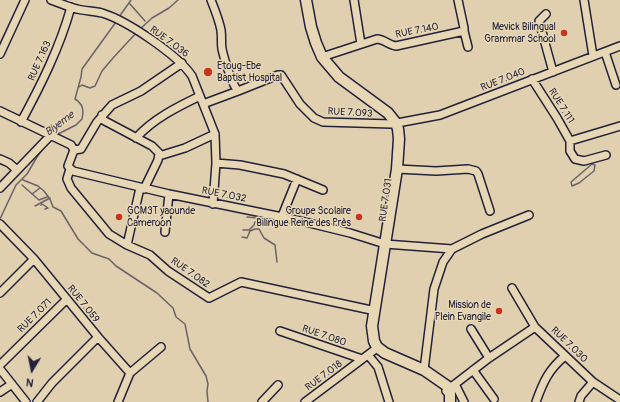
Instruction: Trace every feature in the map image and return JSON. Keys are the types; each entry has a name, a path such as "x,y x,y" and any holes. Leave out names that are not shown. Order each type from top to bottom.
{"main road":[{"path":"302,0 310,40 324,67 347,89 394,124"},
{"path":"306,0 311,27 322,57 339,77 388,113 394,124"},
{"name":"RUE 7.031","path":"368,355 368,328 382,243 397,168 399,139 394,124"},
{"name":"RUE 7.031","path":"394,124 393,152 372,326 374,341 377,347 385,353 424,370 450,388"},
{"path":"368,355 388,360 432,382 450,388"},
{"path":"445,402 450,388"},
{"path":"450,388 450,402"}],"street":[{"path":"0,54 25,0"},
{"name":"RUE 7.036","path":"51,0 71,7 101,13 137,31 166,50 182,63 192,76 215,134 216,163 213,204"},
{"path":"203,104 238,91 230,78 222,50 221,32 211,0"},
{"path":"354,0 361,44"},
{"path":"458,0 468,47"},
{"path":"584,0 593,56"},
{"name":"RUE 7.163","path":"22,122 62,36 71,7"},
{"path":"546,14 539,21 553,72"},
{"name":"RUE 7.140","path":"322,57 376,39 382,39 392,46 401,46 464,31"},
{"name":"RUE 7.040","path":"394,124 451,112 532,79 620,46"},
{"path":"605,52 616,85"},
{"path":"74,150 81,149 90,132 102,115 112,105 141,91 182,63"},
{"name":"RUE 7.093","path":"238,91 281,75 300,104 318,121 394,124"},
{"name":"RUE 7.111","path":"532,79 570,141 570,151 575,160 588,160 606,155"},
{"path":"136,138 142,131 162,116 200,96"},
{"path":"0,111 71,145 74,150"},
{"path":"102,115 103,120 152,146 159,156"},
{"path":"570,141 620,126"},
{"path":"74,150 68,166 70,169 67,180 71,188 110,234 127,245 142,188 159,156 185,148 215,134"},
{"path":"0,188 50,136"},
{"path":"0,159 9,163 17,170"},
{"path":"216,163 284,174 324,190"},
{"path":"397,168 436,171 468,169 476,171 490,211"},
{"name":"RUE 7.032","path":"70,169 142,188 213,204 282,216 350,233 382,243 452,249"},
{"path":"282,216 297,179"},
{"path":"165,232 169,194"},
{"path":"424,370 434,289 443,262 452,249 482,234 529,215"},
{"name":"RUE 7.059","path":"0,224 34,259 98,338 130,373"},
{"name":"RUE 7.082","path":"127,245 150,255 168,271 209,298 241,282 371,310"},
{"path":"0,293 34,259"},
{"path":"512,288 536,327"},
{"name":"RUE 7.071","path":"0,365 66,298"},
{"name":"RUE 7.030","path":"450,388 489,358 536,327 593,382 620,400"},
{"path":"471,329 489,358"},
{"name":"RUE 7.080","path":"280,331 368,355"},
{"path":"37,402 52,383 98,338"},
{"path":"118,402 130,373 161,347"},
{"path":"368,355 378,367 389,402"},
{"name":"RUE 7.018","path":"305,402 368,355"},
{"path":"536,402 546,378 555,364 566,356"},
{"path":"0,369 26,402"},
{"path":"473,370 494,399"},
{"path":"579,402 581,396 593,382"},
{"path":"0,392 12,384"},
{"path":"262,402 278,385"},
{"path":"450,388 464,402"}],"waterway":[{"name":"Biyeme","path":"119,17 131,0"},
{"path":"139,30 152,18 169,8 178,0"},
{"path":"130,4 145,21"},
{"name":"Biyeme","path":"56,135 76,125 82,119 82,108 80,103 75,99 82,69 116,22"},
{"path":"79,87 82,85 90,88 95,86 102,71 137,32"},
{"name":"Biyeme","path":"0,219 16,185 27,174 47,143"},
{"path":"592,164 595,165 594,171 579,183 572,186 571,182 592,164"},
{"path":"23,180 38,186 44,191 50,199 53,207 61,211 78,239 84,245"},
{"path":"22,185 39,200 47,197"},
{"path":"32,194 40,188"},
{"path":"35,206 50,198"},
{"path":"41,205 42,204 48,208 45,209"},
{"path":"243,230 249,230 259,219 247,217"},
{"path":"242,237 247,238 250,231 259,229 264,238 275,245 277,262"},
{"path":"85,246 92,253 109,259 116,266 157,293 173,308 176,317 185,324 190,349 206,376 208,384 208,402"}],"place":[{"name":"Mevick Bilingual Grammar School","path":"564,33"},
{"name":"Etoug-Ebe Baptist Hospital","path":"208,72"},
{"name":"GCM3T yaounde Cameroon","path":"119,217"},
{"name":"Groupe Scolaire Bilingue Reine des Près","path":"359,217"},
{"name":"Mission de Plein Evangile","path":"499,311"}]}
